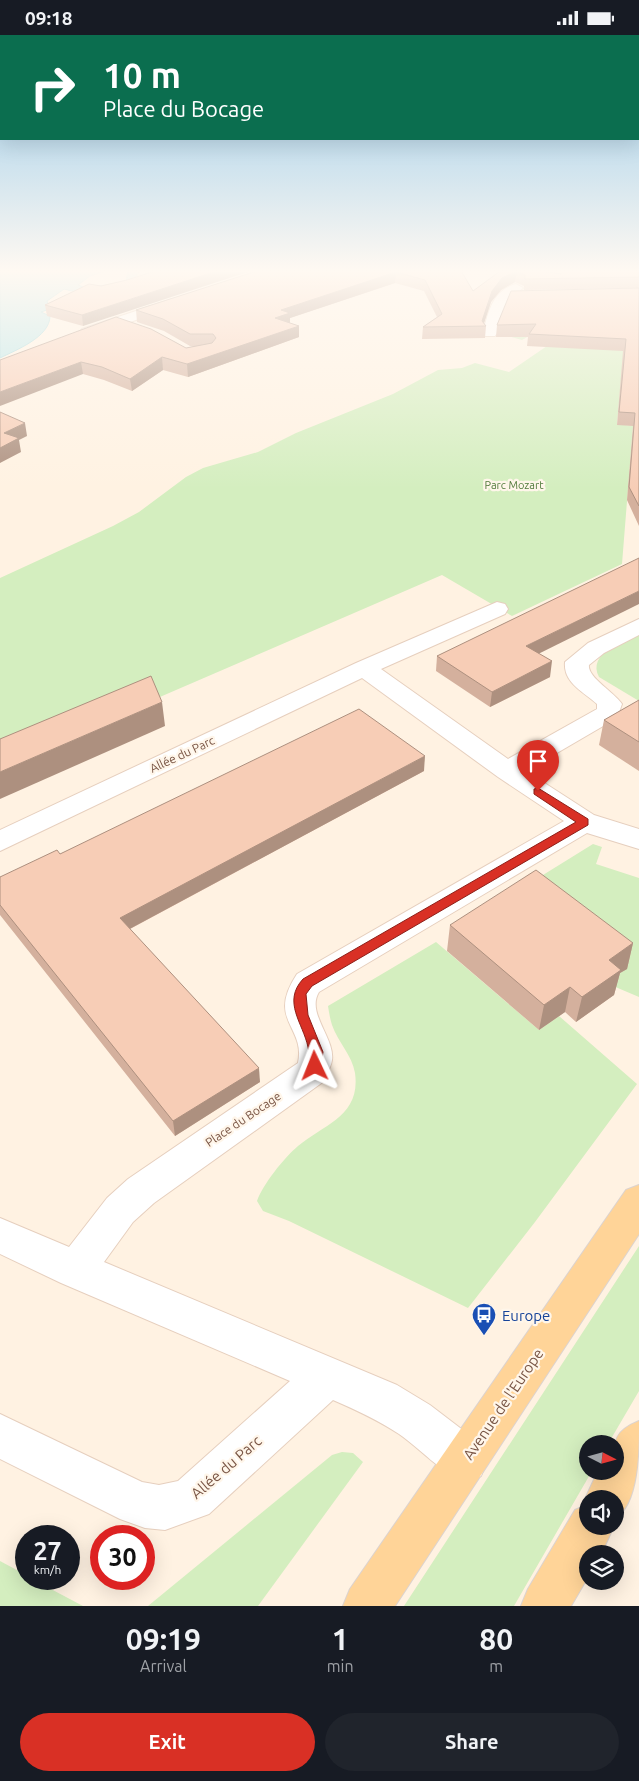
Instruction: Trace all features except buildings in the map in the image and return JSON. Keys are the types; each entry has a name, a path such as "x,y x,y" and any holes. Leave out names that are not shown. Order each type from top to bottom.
{"main road":[{"name":"Avenue de l'Europe","path":"367,1606 639,1202"},
{"path":"612,1490 639,1443"},
{"path":"545,1606 586,1535"}],"street":[{"name":"Allée du Parc","path":"0,841 364,668 497,609"},
{"path":"508,771 608,713 610,704 603,695 579,676 576,668 578,663 596,648 639,626"},
{"path":"364,668 508,771 584,822 639,839"},
{"name":"Place du Bocage","path":"75,1270 120,1210 141,1191 184,1158 311,1072 315,1066 316,1052 301,1015 300,1004 300,994 308,983 584,822"},
{"path":"0,1236 75,1270 328,1376 382,1401 415,1420 465,1460"},
{"name":"Allée du Parc","path":"0,1436 136,1503 154,1509 167,1508 192,1498 328,1376"}],"green space":[{"name":"Parc Mozart","path":"569,342 639,342 639,348 624,347 617,424 633,426 622,564 512,616 442,575 0,766 0,578 139,512 186,477 203,468 258,452 296,433 393,394 438,370 462,368 475,363 509,372 547,346 569,348"},
{"path":"639,634 639,701 599,677 597,669 598,661 608,650"},
{"path":"593,844 602,847 596,864 639,878 639,997 606,983 626,968 522,888"},
{"path":"436,942 539,1030 559,1016 637,1084 535,1222 468,1308 289,1221 263,1211 257,1201 269,1179 287,1157 308,1138 338,1117 352,1099 355,1088 355,1073 348,1054 335,1031 328,1006"},
{"path":"639,1246 639,1391 613,1435 579,1435 579,1480 587,1480 581,1490 579,1490 579,1494 514,1606 404,1606"},
{"path":"342,1452 353,1453 363,1462 258,1606 148,1606 332,1455"},
{"path":"0,1561 15,1569 15,1590 53,1590 83,1606 0,1606"}],"water":[{"path":"0,342 30,342 23,347 0,358"}],"place":[{"name":"Europe","path":"484,1336"}],"route":[{"path":"315,1066 316,1052 314,1042 301,1015 300,994 303,987 584,822 538,791"}]}
